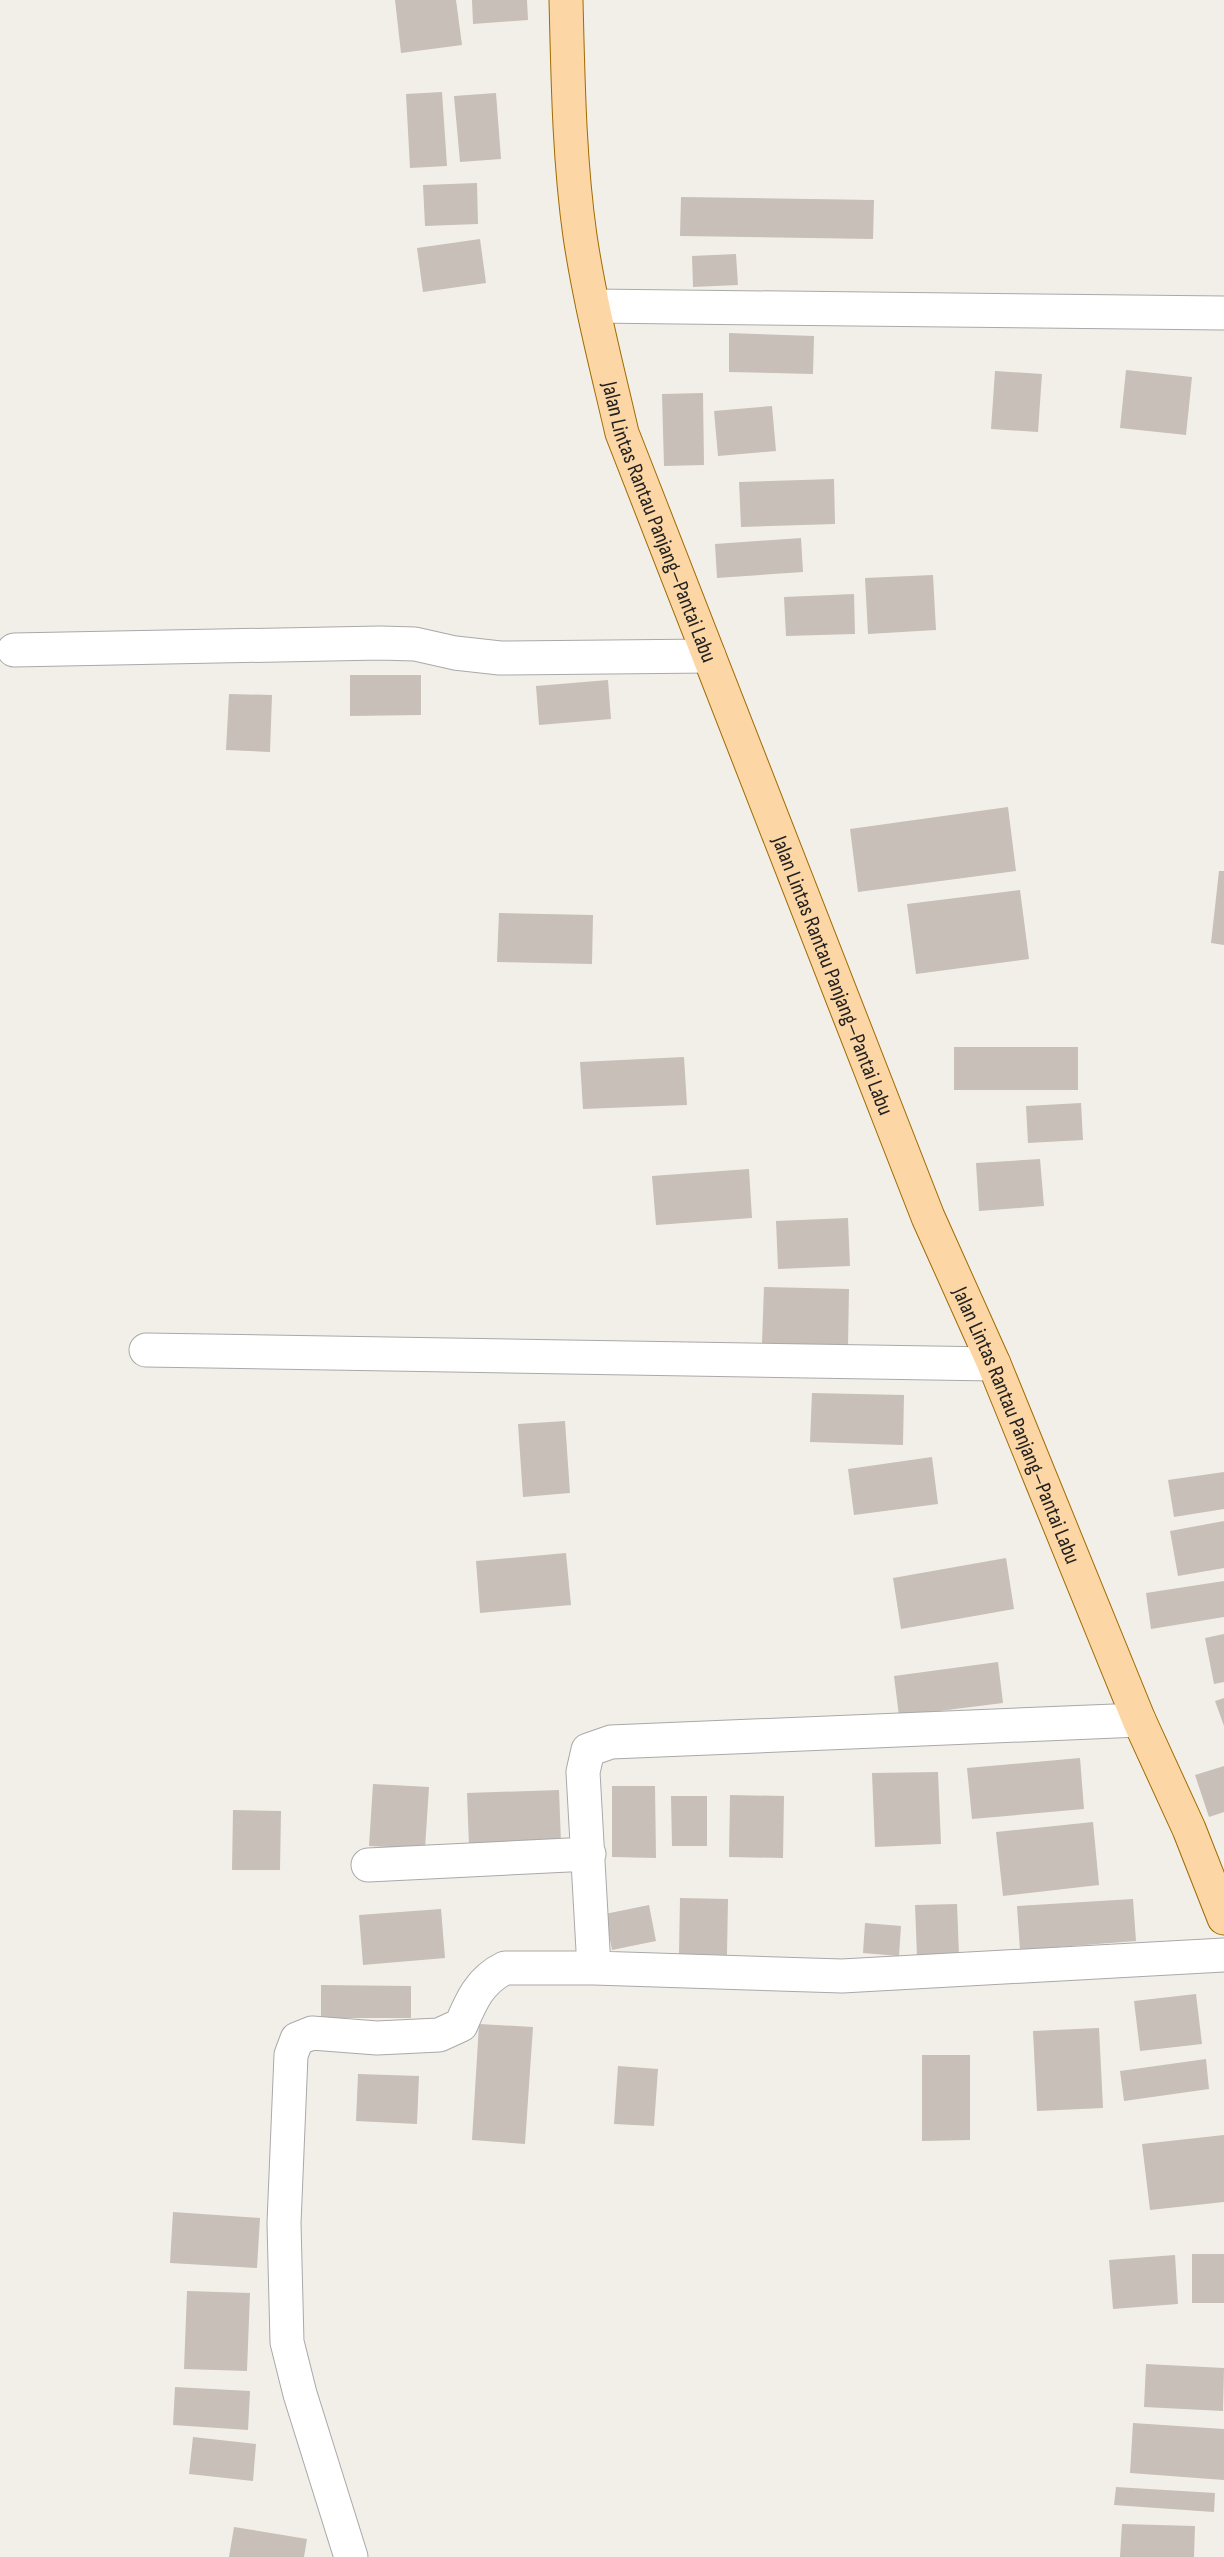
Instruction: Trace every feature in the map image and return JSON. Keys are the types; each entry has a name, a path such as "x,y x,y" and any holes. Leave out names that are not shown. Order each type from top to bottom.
{"main road":[{"name":"Jalan Lintas Rantau Panjang–Pantai Labu","path":"566,0 568,108 580,235 592,306 622,432 928,1217 994,1364 1139,1720 1189,1829 1224,1918"}],"street":[{"path":"592,306 1224,314"},
{"path":"14,650 380,643 415,644 455,653 500,658 709,656"},
{"path":"146,1350 994,1364"},
{"path":"594,1968 583,1772 588,1750 611,1742 1139,1720"},
{"path":"368,1865 589,1854"},
{"path":"351,2557 300,2394 287,2342 284,2223 291,2055 297,2039 312,2033 377,2038 439,2035 461,2025 475,1992 495,1973 505,1968 594,1968 842,1976 1224,1955"}],"building":[{"path":"395,0 456,0 462,45 401,53"},
{"path":"472,0 527,0 528,20 473,24"},
{"path":"442,92 447,166 410,168 406,94"},
{"path":"496,93 501,159 460,162 454,96"},
{"path":"477,183 478,224 425,226 423,185"},
{"path":"681,197 874,200 873,239 680,236"},
{"path":"480,239 486,283 423,292 417,248"},
{"path":"736,254 738,285 693,287 692,256"},
{"path":"729,333 814,336 813,374 729,372"},
{"path":"1126,370 1192,377 1186,435 1120,428"},
{"path":"995,371 1042,374 1038,432 991,429"},
{"path":"703,393 704,465 664,466 662,394"},
{"path":"772,406 776,451 718,456 714,411"},
{"path":"834,479 835,524 741,527 739,482"},
{"path":"801,538 803,572 717,578 715,544"},
{"path":"933,575 936,630 868,634 865,578"},
{"path":"854,594 855,634 786,636 784,597"},
{"path":"350,675 421,675 421,715 350,716"},
{"path":"608,680 611,719 539,725 536,686"},
{"path":"229,694 272,695 270,752 226,750"},
{"path":"1008,807 1016,871 858,892 850,829"},
{"path":"1219,871 1224,871 1224,945 1211,943"},
{"path":"1020,890 1029,959 916,974 907,904"},
{"path":"499,913 593,915 592,964 497,962"},
{"path":"954,1047 1078,1047 1078,1090 954,1090"},
{"path":"684,1057 687,1105 583,1109 580,1062"},
{"path":"1081,1103 1083,1140 1028,1143 1026,1106"},
{"path":"1040,1159 1044,1206 979,1211 976,1163"},
{"path":"749,1169 752,1218 656,1225 652,1176"},
{"path":"848,1218 850,1266 778,1269 776,1221"},
{"path":"764,1287 849,1289 848,1346 762,1343"},
{"path":"812,1393 904,1395 903,1445 810,1442"},
{"path":"565,1421 570,1493 523,1497 518,1424"},
{"path":"932,1457 938,1504 854,1515 848,1469"},
{"path":"1224,1472 1224,1509 1174,1517 1168,1480"},
{"path":"1224,1521 1224,1568 1178,1576 1170,1531"},
{"path":"566,1553 571,1605 480,1613 476,1561"},
{"path":"1006,1558 1014,1609 901,1629 893,1578"},
{"path":"1224,1581 1224,1617 1151,1629 1146,1593"},
{"path":"1224,1634 1224,1682 1214,1684 1205,1638"},
{"path":"998,1662 1003,1703 899,1716 894,1676"},
{"path":"1224,1698 1224,1726 1215,1701"},
{"path":"1080,1758 1084,1809 972,1819 967,1768"},
{"path":"1224,1766 1224,1812 1209,1817 1195,1775"},
{"path":"938,1772 941,1844 875,1847 872,1773"},
{"path":"373,1784 429,1787 425,1849 369,1846"},
{"path":"612,1786 655,1786 656,1858 612,1857"},
{"path":"559,1790 561,1843 469,1846 467,1793"},
{"path":"730,1795 784,1796 783,1858 729,1857"},
{"path":"671,1796 707,1796 707,1846 672,1846"},
{"path":"233,1810 281,1811 280,1870 232,1870"},
{"path":"1093,1822 1099,1885 1003,1896 996,1832"},
{"path":"680,1898 728,1899 727,1955 679,1954"},
{"path":"1133,1899 1136,1941 1020,1950 1017,1906"},
{"path":"957,1904 959,1955 917,1957 915,1905"},
{"path":"649,1905 656,1941 612,1950 605,1914"},
{"path":"441,1909 445,1958 363,1965 359,1915"},
{"path":"865,1923 901,1926 899,1956 863,1953"},
{"path":"321,1985 411,1986 411,2018 321,2018"},
{"path":"1196,1994 1202,2044 1140,2051 1134,2001"},
{"path":"479,2024 533,2027 525,2144 472,2140"},
{"path":"1099,2028 1103,2108 1037,2111 1033,2031"},
{"path":"922,2055 970,2055 970,2140 922,2141"},
{"path":"1206,2059 1209,2089 1124,2101 1120,2071"},
{"path":"618,2066 658,2069 654,2126 614,2124"},
{"path":"358,2074 419,2076 417,2124 356,2121"},
{"path":"1224,2135 1224,2202 1150,2210 1142,2144"},
{"path":"173,2212 260,2218 257,2268 170,2263"},
{"path":"1192,2254 1224,2254 1224,2303 1192,2303"},
{"path":"1175,2255 1178,2304 1113,2309 1109,2260"},
{"path":"187,2291 250,2293 247,2371 184,2369"},
{"path":"1146,2364 1224,2368 1223,2411 1144,2407"},
{"path":"175,2387 250,2391 248,2430 173,2425"},
{"path":"1133,2423 1224,2429 1224,2480 1130,2473"},
{"path":"193,2437 256,2444 253,2481 189,2474"},
{"path":"1116,2487 1215,2493 1214,2512 1114,2505"},
{"path":"1122,2524 1195,2526 1194,2557 1120,2557"},
{"path":"234,2527 307,2539 304,2557 229,2557"}]}
